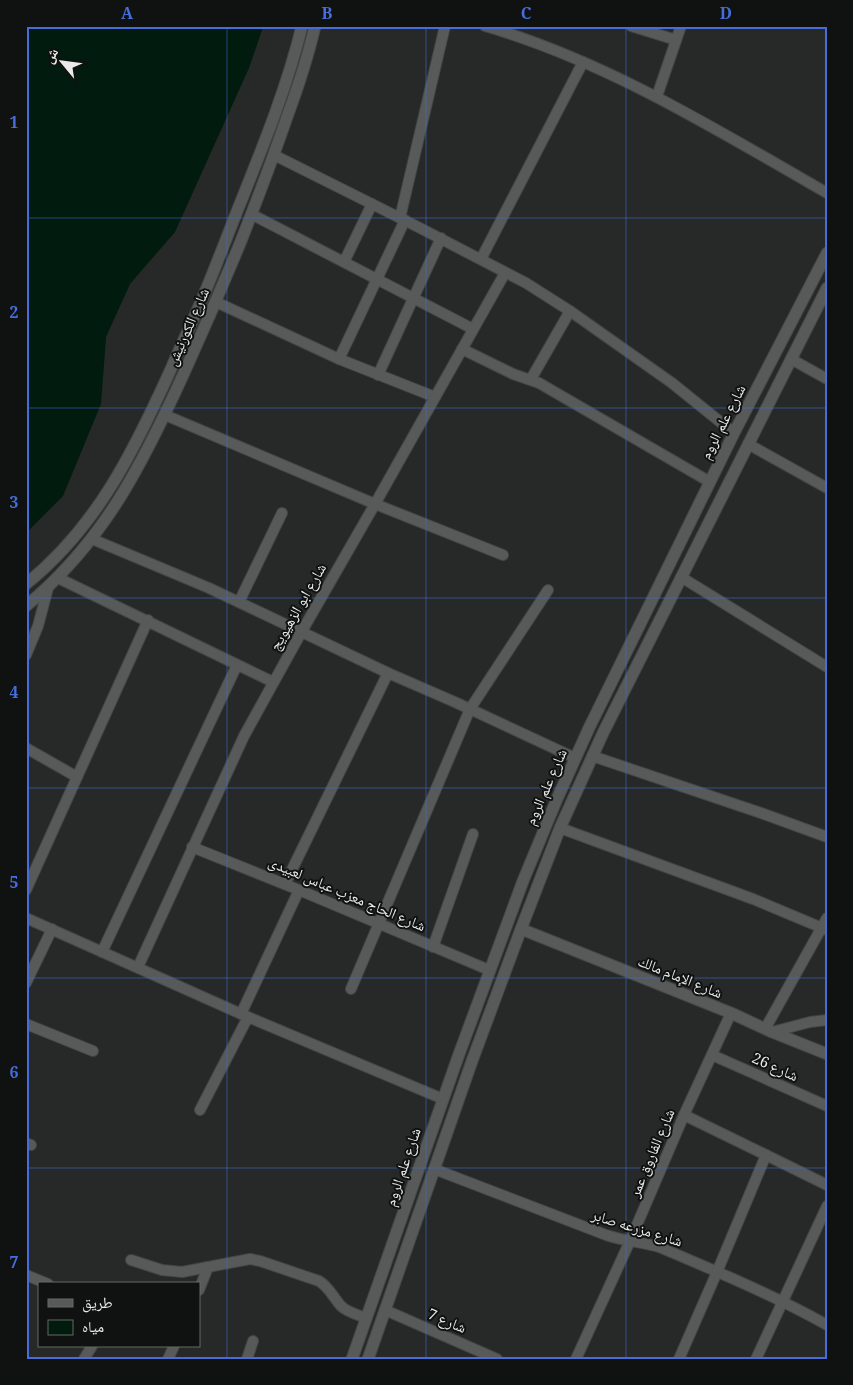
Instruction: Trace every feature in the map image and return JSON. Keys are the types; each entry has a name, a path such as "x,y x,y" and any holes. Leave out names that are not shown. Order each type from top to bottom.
{"street":[{"name":"شارع الكورنيش","path":"29,582 73,540 96,510 116,479 153,409 204,296 257,161 290,70 302,26"},
{"name":"شارع الكورنيش","path":"26,606 58,578 92,538 126,489 165,415 216,302 252,214 302,75 315,26"},
{"path":"340,359 402,219 445,26"},
{"path":"485,26 524,38 583,62 657,96 827,193"},
{"path":"631,26 676,40"},
{"path":"657,96 681,26"},
{"path":"481,259 583,62"},
{"path":"274,155 441,238 526,283 570,311 672,383 734,433"},
{"path":"344,262 372,204"},
{"path":"252,214 473,329"},
{"path":"378,375 441,238"},
{"name":"شارع علم الروم","path":"352,1359 489,970 533,856 574,758 734,433 827,253"},
{"name":"شارع ابو الزهيويج","path":"138,967 244,736 505,273"},
{"name":"شارع علم الروم","path":"370,1354 472,1061 560,828 592,756 827,288"},
{"path":"216,302 340,359 435,397"},
{"path":"531,380 570,311"},
{"path":"462,349 513,374 539,383 710,482"},
{"path":"791,359 827,379"},
{"path":"165,415 503,556"},
{"path":"748,444 827,488"},
{"path":"238,602 282,513"},
{"path":"92,538 209,588 574,758"},
{"path":"681,577 827,667"},
{"path":"58,578 273,682"},
{"path":"26,654 38,626 45,590 29,582"},
{"path":"351,989 470,709 548,590"},
{"path":"26,890 148,620"},
{"path":"628,648 642,656"},
{"path":"102,952 237,665"},
{"path":"285,884 388,673"},
{"path":"26,748 77,777"},
{"path":"592,756 827,837"},
{"path":"560,828 825,925 769,1031"},
{"path":"433,947 472,834"},
{"name":"شارع الحاج معزب عباس لعبيدى","path":"192,847 489,970"},
{"path":"200,1110 245,1015 299,890"},
{"path":"26,918 245,1015 443,1099"},
{"path":"26,983 52,929"},
{"name":"شارع الإمام مالك","path":"521,929 827,1054"},
{"name":"شارع الفاروق عمر","path":"576,1359 731,1014"},
{"path":"769,1031 827,1020"},
{"path":"26,1024 93,1052"},
{"name":"شارع 26","path":"712,1055 827,1106"},
{"path":"458,1057 472,1061"},
{"path":"684,1115 827,1185"},
{"path":"678,1359 766,1155"},
{"name":"شارع مزرعه صابر","path":"434,1169 606,1236 659,1247 783,1302 827,1325"},
{"path":"756,1359 827,1206"},
{"path":"131,1260 162,1270 182,1272 250,1259 260,1260 319,1281 325,1285 345,1310 366,1318"},
{"path":"200,1288 208,1268"},
{"path":"26,1275 43,1282"},
{"name":"شارع 7","path":"385,1310 497,1359"},
{"path":"247,1359 254,1341"},
{"path":"358,1344 370,1354"},
{"path":"84,1359 91,1348"}],"water":[{"path":"26,26 262,26 262,30 249,68 175,232 130,284 106,337 101,404 63,496 26,533"}]}
